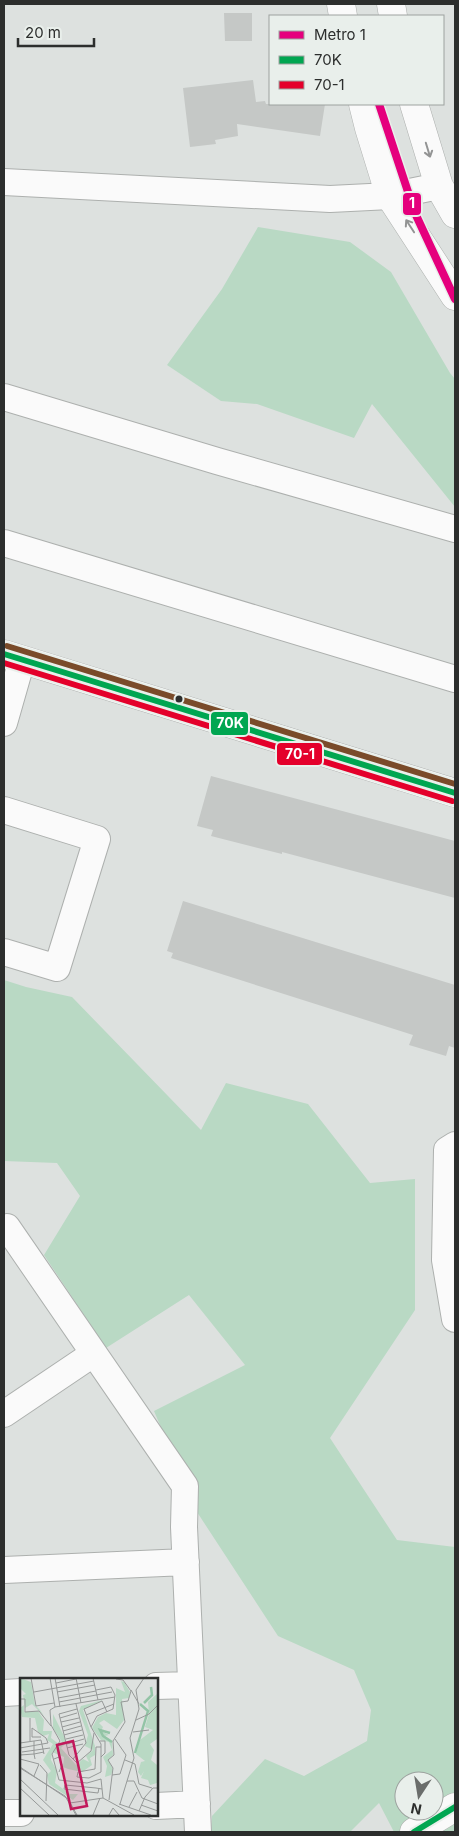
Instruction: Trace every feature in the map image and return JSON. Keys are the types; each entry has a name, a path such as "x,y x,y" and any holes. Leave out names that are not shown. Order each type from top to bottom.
{"main road":[{"path":"363,105 390,196 455,296"},
{"path":"414,105 439,186 455,214"},
{"path":"13,657 455,793"},
{"path":"414,1832 455,1807"}],"street":[{"path":"4,182 330,199 390,196 439,186"},
{"path":"4,397 217,461 455,529"},
{"path":"4,543 455,679"},
{"path":"4,723 13,657"},
{"path":"4,810 97,839 57,968 4,952"},
{"path":"455,1145 447,1150 445,1260 455,1319"},
{"path":"4,1229 7,1227 185,1486 186,1562 198,1832"},
{"path":"4,1414 94,1354"},
{"path":"4,1570 186,1562"},
{"path":"158,1686 191,1685"},
{"path":"4,1692 20,1692"},
{"path":"158,1806 197,1804"},
{"path":"4,1813 20,1812"}],"green space":[{"path":"258,227 350,242 391,272 455,379 455,507 372,404 354,438 257,404 221,401 167,365 222,289"},
{"path":"4,980 72,997 201,1130 226,1083 308,1104 370,1183 415,1179 415,1310 330,1438 397,1540 455,1547 455,1832 394,1832 379,1803 350,1832 211,1832 212,1816 265,1759 304,1776 367,1741 371,1710 354,1670 278,1636 197,1512 154,1411 245,1365 189,1295 106,1348 44,1255 80,1196 57,1163 4,1161"}],"building":[{"path":"224,13 252,13 252,41 225,41"},
{"path":"253,80 256,102 265,101 269,105 325,105 320,136 237,124 238,136 215,140 216,144 190,147 183,88"},
{"path":"211,776 455,841 455,898 282,852 282,854 211,836 213,830 197,826"},
{"path":"183,901 455,985 455,1048 449,1046 446,1056 409,1045 413,1035 171,958 173,953 167,951"}],"metro line":[{"name":"1","path":"379,105 415,213 455,299"}],"transit line":[{"path":"7,646 455,784"},
{"name":"70K","path":"4,654 455,793"},
{"name":"70-1","path":"4,663 452,801"},
{"name":"70K","path":"414,1832 455,1807"}]}
